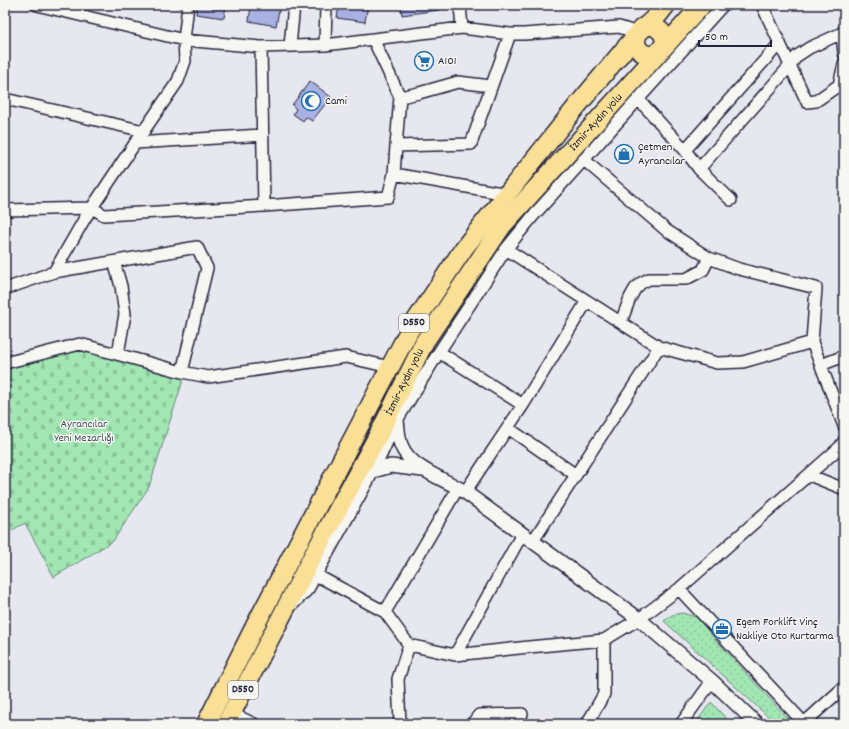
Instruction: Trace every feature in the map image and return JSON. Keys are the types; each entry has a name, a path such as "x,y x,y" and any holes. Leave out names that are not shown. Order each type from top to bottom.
{"highway":[{"name":"İzmir-Aydın yolu","path":"206,724 259,617 408,331 464,248 577,106 640,31 659,14 666,5"},
{"name":"İzmir-Aydın yolu","path":"228,718 284,612 389,424 397,398 425,341 502,226 702,5"},
{"path":"640,31 635,42 643,54 657,54 661,50"}],"street":[{"path":"37,5 184,40 261,47 325,45 462,28 510,34 619,27 640,31"},
{"path":"54,272 92,208 178,81 185,61 184,40 188,5"},
{"path":"290,46 294,5"},
{"path":"325,45 326,5"},
{"path":"460,5 462,28"},
{"path":"284,612 308,589 316,575 373,471 389,424 440,352 506,249 533,216 723,5"},
{"path":"762,5 807,102 816,101 839,84 844,64"},
{"path":"699,169 797,56 843,31 844,53"},
{"path":"396,146 472,144 510,34"},
{"path":"5,210 92,208 104,215 388,197 394,174 400,96 373,39"},
{"path":"685,150 780,43"},
{"path":"261,47 264,206"},
{"path":"400,96 419,93 458,82 491,86"},
{"path":"5,99 144,131"},
{"path":"638,99 685,150 699,169 731,200"},
{"path":"136,143 262,135"},
{"path":"584,159 666,230 709,258 739,269 816,288 812,342 844,426"},
{"path":"394,174 507,194"},
{"path":"5,289 54,272 197,248 207,268 182,372"},
{"path":"506,249 659,347 717,363 743,362 812,342"},
{"path":"621,322 630,298 635,289 641,283 649,279 686,279 703,270 709,258"},
{"path":"114,262 121,286 125,314 118,354"},
{"path":"385,612 462,490 508,428 523,405 587,301"},
{"path":"5,363 80,344 182,372 208,377 346,357 390,367"},
{"path":"455,655 528,538 576,475 659,347"},
{"path":"440,352 523,405"},
{"path":"821,365 844,356"},
{"path":"389,424 407,455 423,470 462,490 639,619 712,681 757,724"},
{"path":"508,428 576,475"},
{"path":"316,575 385,612 409,645 455,655 604,640 639,619 679,589 809,475 839,448 844,441"},
{"path":"373,471 391,466 423,470"},
{"path":"809,475 844,489"},
{"path":"679,589 804,723 844,687"},
{"path":"587,724 604,694 604,640"},
{"path":"400,724 398,679 409,645"},
{"path":"681,724 712,681"},
{"path":"472,724 479,715 522,714"},
{"path":"228,718 254,724"}],"green space":[{"name":"Ayrancılar Yeni Mezarlığı","path":"75,349 114,356 184,377 149,487 113,541 54,577 25,523 5,534 5,370 59,350"},
{"path":"682,613 696,617 789,720 786,724 776,724 664,621 672,615"},
{"path":"711,702 731,724 695,724"}],"building":[{"path":"197,5 226,5 224,18 196,14"},
{"path":"251,5 280,5 276,26 249,21"},
{"path":"339,5 368,5 365,22 337,18"},
{"path":"401,5 438,5 439,10 402,15"},
{"name":"Cami","path":"310,81 331,97 312,121 306,117 303,121 293,114 296,109 292,105"}],"place":[{"name":"A101","path":"424,61"},
{"name":"Cami","path":"311,101"},
{"name":"Çetmen Ayrancılar","path":"624,154"},
{"name":"Egem Forklift Vinç Nakliye Oto Kurtarma","path":"722,629"}]}
